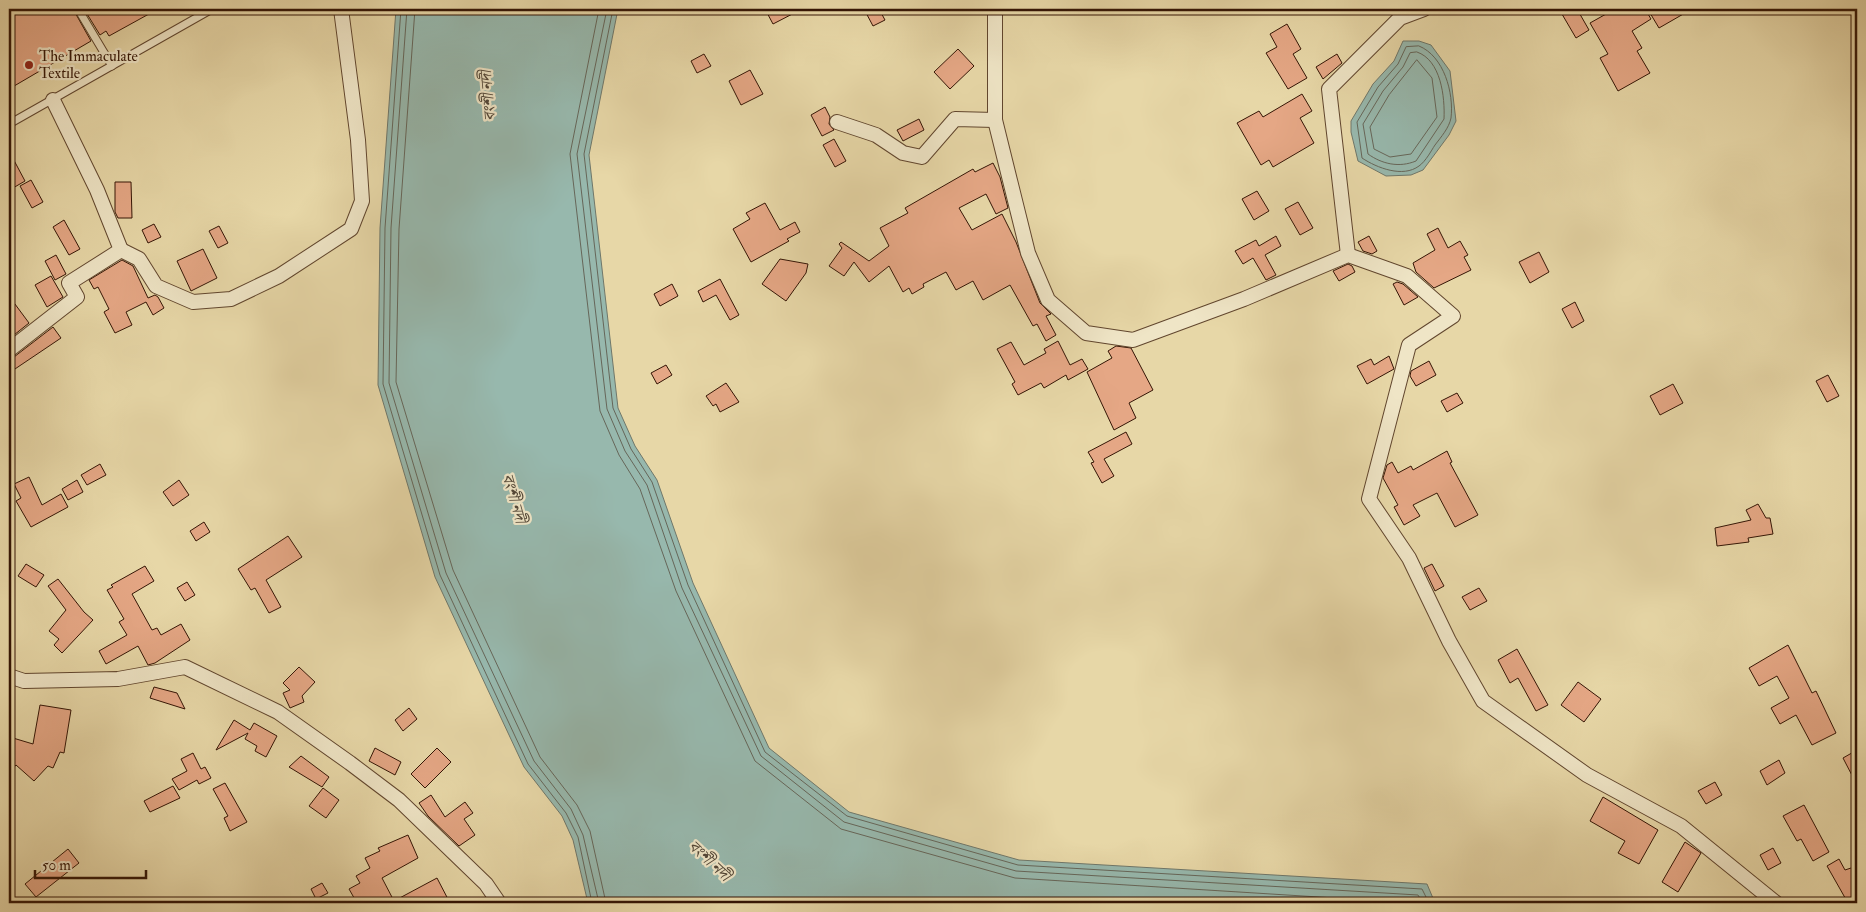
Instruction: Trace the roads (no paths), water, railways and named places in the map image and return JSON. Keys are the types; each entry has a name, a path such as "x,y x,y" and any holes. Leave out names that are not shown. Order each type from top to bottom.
{"street":[{"path":"53,100 97,190 121,250 138,259 156,286 193,302 232,299 279,276 351,229 362,201 358,140 342,9"},
{"path":"994,9 995,120 1028,253 1048,300 1086,333 1133,340 1244,299 1348,255 1407,276 1453,316 1409,345 1369,498 1409,558 1449,641 1484,701 1587,774 1681,826 1776,903"},
{"path":"1348,255 1330,89 1400,18 1424,9"},
{"path":"837,122 876,135 903,153 922,157 955,119 995,120"},
{"path":"9,350 77,296 69,284 121,250"},
{"path":"9,676 24,681 118,678 185,667 278,712 350,763 399,800 486,884 499,903"}],"lane":[{"path":"78,9 112,66"},
{"path":"9,124 112,66 201,12 212,9"}],"water":[{"name":"বংশী নদী","path":"396,9 618,9 589,155 618,408 635,446 657,480 693,583 769,748 849,812 1019,860 1427,884 1435,903 588,903 573,840 562,816 524,767 435,577 378,385 380,228"},
{"path":"1403,41 1419,41 1431,45 1450,71 1456,121 1449,135 1423,170 1411,175 1386,176 1358,161 1351,132 1351,121 1373,84 1394,61"}],"place":[{"name":"The Immaculate Textile","path":"29,65"}]}
